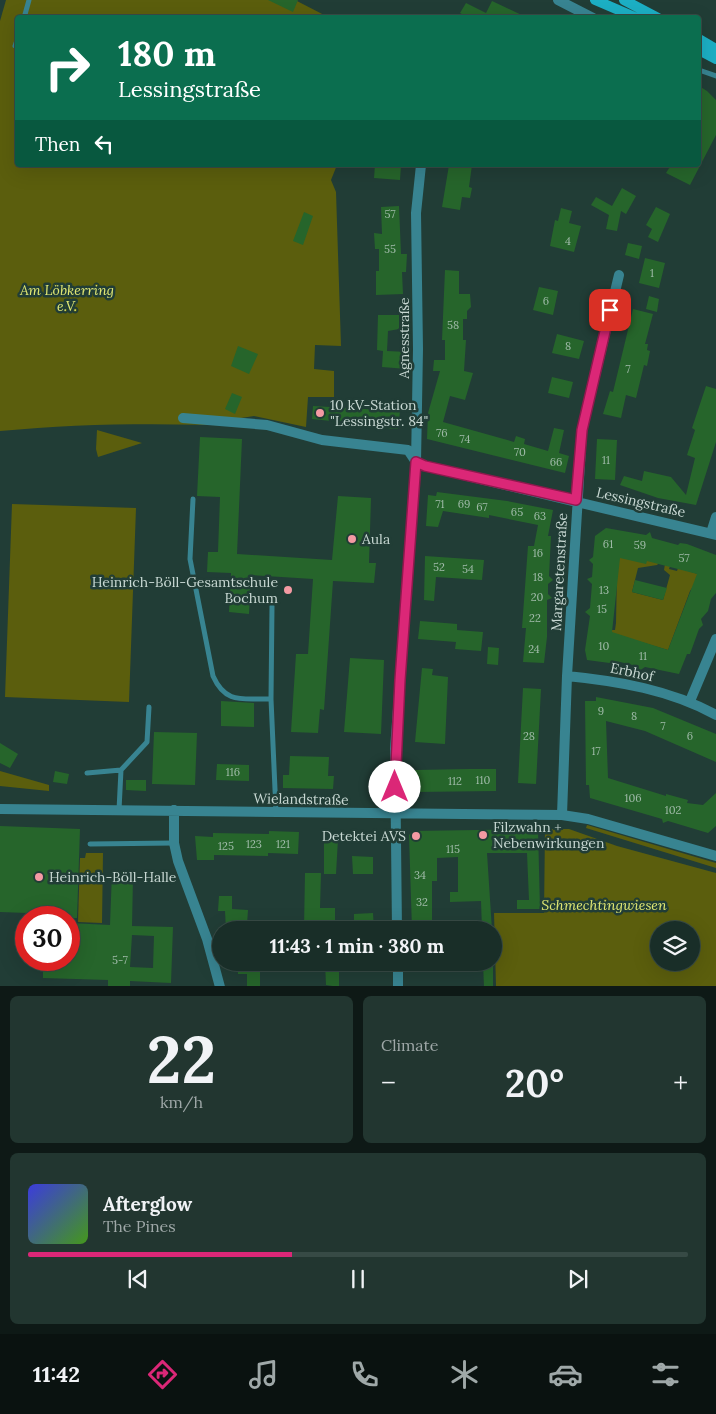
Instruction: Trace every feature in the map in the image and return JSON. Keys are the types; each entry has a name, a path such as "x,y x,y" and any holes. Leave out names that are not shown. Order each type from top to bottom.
{"street":[{"path":"558,0 587,15"},
{"path":"595,0 630,15"},
{"path":"624,0 652,15"},
{"path":"701,41 716,49"},
{"path":"701,51 716,59"},
{"name":"Agnesstraße","path":"398,921 395,749 416,462 418,340 416,213 421,167"},
{"name":"Margaretenstraße","path":"562,815 576,500 582,430 619,275"},
{"name":"Lessingstraße","path":"183,418 267,425 322,440 408,450 416,462 425,466 714,534"},
{"path":"714,534 716,517"},
{"path":"690,701 716,639"},
{"name":"Erbhof","path":"567,676 594,678 644,688 690,701 716,715"},
{"name":"Wielandstraße","path":"0,809 562,815 588,818 716,856"},
{"path":"174,810 174,843 185,882 207,939 220,986"},
{"path":"398,971 398,986"}],"lane":[{"path":"25,15 29,0"},
{"path":"701,71 716,76"},
{"path":"193,499 190,559 213,676 219,688 230,698 270,699"},
{"path":"272,606 270,699 276,812"},
{"path":"87,773 120,770 147,742 149,706"},
{"path":"119,810 120,770"},
{"path":"90,844 174,843"}],"green space":[{"name":"Am Löbkerring e.V.","path":"6,0 295,0 324,15 15,15 15,167 336,167 331,180 336,192 341,346 315,345 314,369 334,371 334,397 308,397 306,427 254,416 241,418 245,426 122,424 0,431 0,21"},
{"path":"97,430 142,443 98,457 96,449"},
{"path":"12,504 136,508 129,702 5,697"},
{"path":"615,552 659,563 638,568 632,592 663,600 670,575 664,570 665,564 670,566 669,569 677,571 678,568 701,575 690,591 668,650 624,637 610,641 611,630 615,630 616,623 617,572"},
{"path":"0,771 49,785 49,791 0,786"},
{"path":"587,825 716,863 716,868 586,828"},
{"name":"Schmechtingwiesen","path":"545,829 569,829 617,846 716,873 716,986 496,986 496,971 502,971 502,921 494,921 494,913 544,913"},
{"path":"86,853 103,853 102,923 80,922 80,858 85,858"}],"building":[{"path":"268,0 298,0 293,12"},
{"path":"492,1 522,15 464,15 460,13 466,3 486,13"},
{"path":"701,87 716,100 716,135 701,164"},
{"path":"375,167 401,167 400,180 374,178"},
{"path":"449,167 472,167 469,187 472,188 470,198 462,197 460,210 442,207"},
{"path":"670,167 699,167 690,185 666,173"},
{"path":"622,188 636,196 626,214 621,211 617,231 606,229 609,215 591,205 596,197 612,206"},
{"path":"399,206 401,254 407,254 406,272 402,272 403,294 376,295 376,271 379,271 379,249 375,249 374,233 382,234 381,207"},
{"path":"656,207 670,214 658,242 648,237 652,229 646,225"},
{"path":"561,208 572,211 569,223 581,226 574,252 550,246 555,220 558,221"},
{"path":"304,212 313,216 303,245 293,241"},
{"path":"628,243 642,246 639,259 625,255"},
{"path":"645,258 665,263 659,288 639,283"},
{"path":"445,270 459,271 459,294 470,294 471,307 467,311 467,319 463,319 463,340 466,340 464,371 473,373 465,400 450,396 443,422 514,442 516,436 525,439 524,444 548,451 554,428 564,430 559,453 569,456 565,473 427,439 428,413 440,371 433,371 434,360 445,360 445,340 442,340"},
{"path":"539,287 558,291 553,315 533,310"},
{"path":"649,296 659,299 657,312 646,309"},
{"path":"633,309 653,314 645,344 648,344 647,350 650,351 647,366 644,365 636,398 626,395 621,418 603,414 610,391 613,392"},
{"path":"378,315 399,315 399,329 388,331 387,351 408,352 407,369 382,367 383,351 377,350"},
{"path":"557,334 584,341 579,359 552,353"},
{"path":"238,346 258,354 249,374 231,366"},
{"path":"552,377 573,382 569,398 548,393"},
{"path":"706,386 716,389 716,442 696,505 658,498 620,485 624,476 642,481 644,471 671,477 686,495 695,458 687,455 695,430 692,428"},
{"path":"232,393 242,397 235,414 225,409"},
{"path":"313,406 400,411 398,429 341,425 341,422 312,419"},
{"path":"200,437 242,439 237,554 332,560 338,496 371,498 369,563 376,563 374,583 333,581 324,710 320,709 318,733 291,732 296,654 308,654 313,579 251,575 249,614 229,612 231,573 207,572 208,552 218,552 220,497 197,496"},
{"path":"597,439 617,440 615,480 595,479"},
{"path":"437,492 507,501 553,510 548,536 551,536 549,576 553,580 548,584 548,594 552,598 547,600 547,637 544,663 523,662 526,628 522,628 528,546 534,546 538,525 489,515 489,518 443,511 438,527 426,526 428,495 436,496"},
{"path":"606,528 646,535 650,532 652,538 678,545 680,543 687,544 716,555 716,593 711,599 708,611 701,619 703,625 699,629 690,654 687,654 679,674 645,667 639,671 637,666 620,662 617,664 587,660 585,650 590,616 585,612 590,608 592,584 587,579 592,577 593,564 589,560 593,557 595,536","holes":["620,558 646,564 647,561 697,574 668,650 612,632"]},
{"path":"425,556 484,560 482,580 436,577 434,601 424,600"},
{"path":"635,580 667,588 663,600 632,592"},
{"path":"420,621 457,624 457,630 483,632 481,651 455,649 456,642 418,639"},
{"path":"488,647 499,648 498,665 487,664"},
{"path":"350,658 384,660 381,734 344,732"},
{"path":"422,668 433,669 432,675 448,677 445,744 415,742"},
{"path":"523,688 541,689 536,784 518,783"},
{"path":"596,697 653,708 716,734 716,762 645,731 606,721 608,778 666,796 666,794 688,800 687,803 703,805 716,793 716,826 708,833 668,821 663,823 662,819 590,798 589,785 586,785 585,701 596,701"},
{"path":"221,701 254,703 254,727 221,726"},
{"path":"154,732 197,733 195,785 152,784"},
{"path":"0,743 18,754 10,768 0,763"},
{"path":"290,756 329,757 328,776 334,776 333,789 283,788 283,775 289,775"},
{"path":"217,764 249,765 249,781 216,780"},
{"path":"496,769 496,791 415,792 415,770"},
{"path":"55,771 69,774 67,784 53,782"},
{"path":"126,780 146,780 146,791 126,790"},
{"name":"Heinrich-Böll-Halle","path":"0,826 80,829 77,906 15,906 15,913 0,912"},
{"path":"538,829 540,909 517,909 517,900 529,900 527,853 487,853 491,921 482,921 481,901 450,902 450,892 458,892 458,857 437,858 437,881 432,881 432,921 412,921 409,835 413,831"},
{"path":"269,831 299,832 298,854 268,853 268,856 214,855 214,860 197,860 195,836 213,837 213,833 269,834"},
{"path":"324,839 338,839 336,874 324,874"},
{"path":"352,856 373,857 373,874 353,874"},
{"path":"112,872 126,873 126,878 133,878 132,926 173,927 171,983 130,981 130,986 108,986 108,980 43,978 43,971 80,971 80,924 110,925","holes":["132,935 154,936 153,968 130,967"]},
{"path":"305,873 321,873 320,908 335,908 335,921 304,921"},
{"path":"219,896 232,896 232,909 248,910 247,921 226,921 225,911 218,911"},
{"path":"373,913 373,921 354,921 354,914"},
{"path":"238,971 260,971 260,986 247,986 247,974 238,974"},
{"path":"325,971 339,971 339,986 326,985"},
{"path":"483,971 493,971 493,986 484,986"}],"place":[{"name":"10 kV-Station \"Lessingstr. 84\"","path":"320,413"},
{"name":"Aula","path":"352,539"},
{"name":"Heinrich-Böll-Gesamtschule Bochum","path":"288,590"},
{"name":"Filzwahn + Nebenwirkungen","path":"483,835"},
{"name":"Detektei AVS","path":"416,836"},
{"name":"Heinrich-Böll-Halle","path":"39,877"}],"route":[{"path":"395,787 395,749 416,462 425,466 576,500 582,430 610,310"}]}
